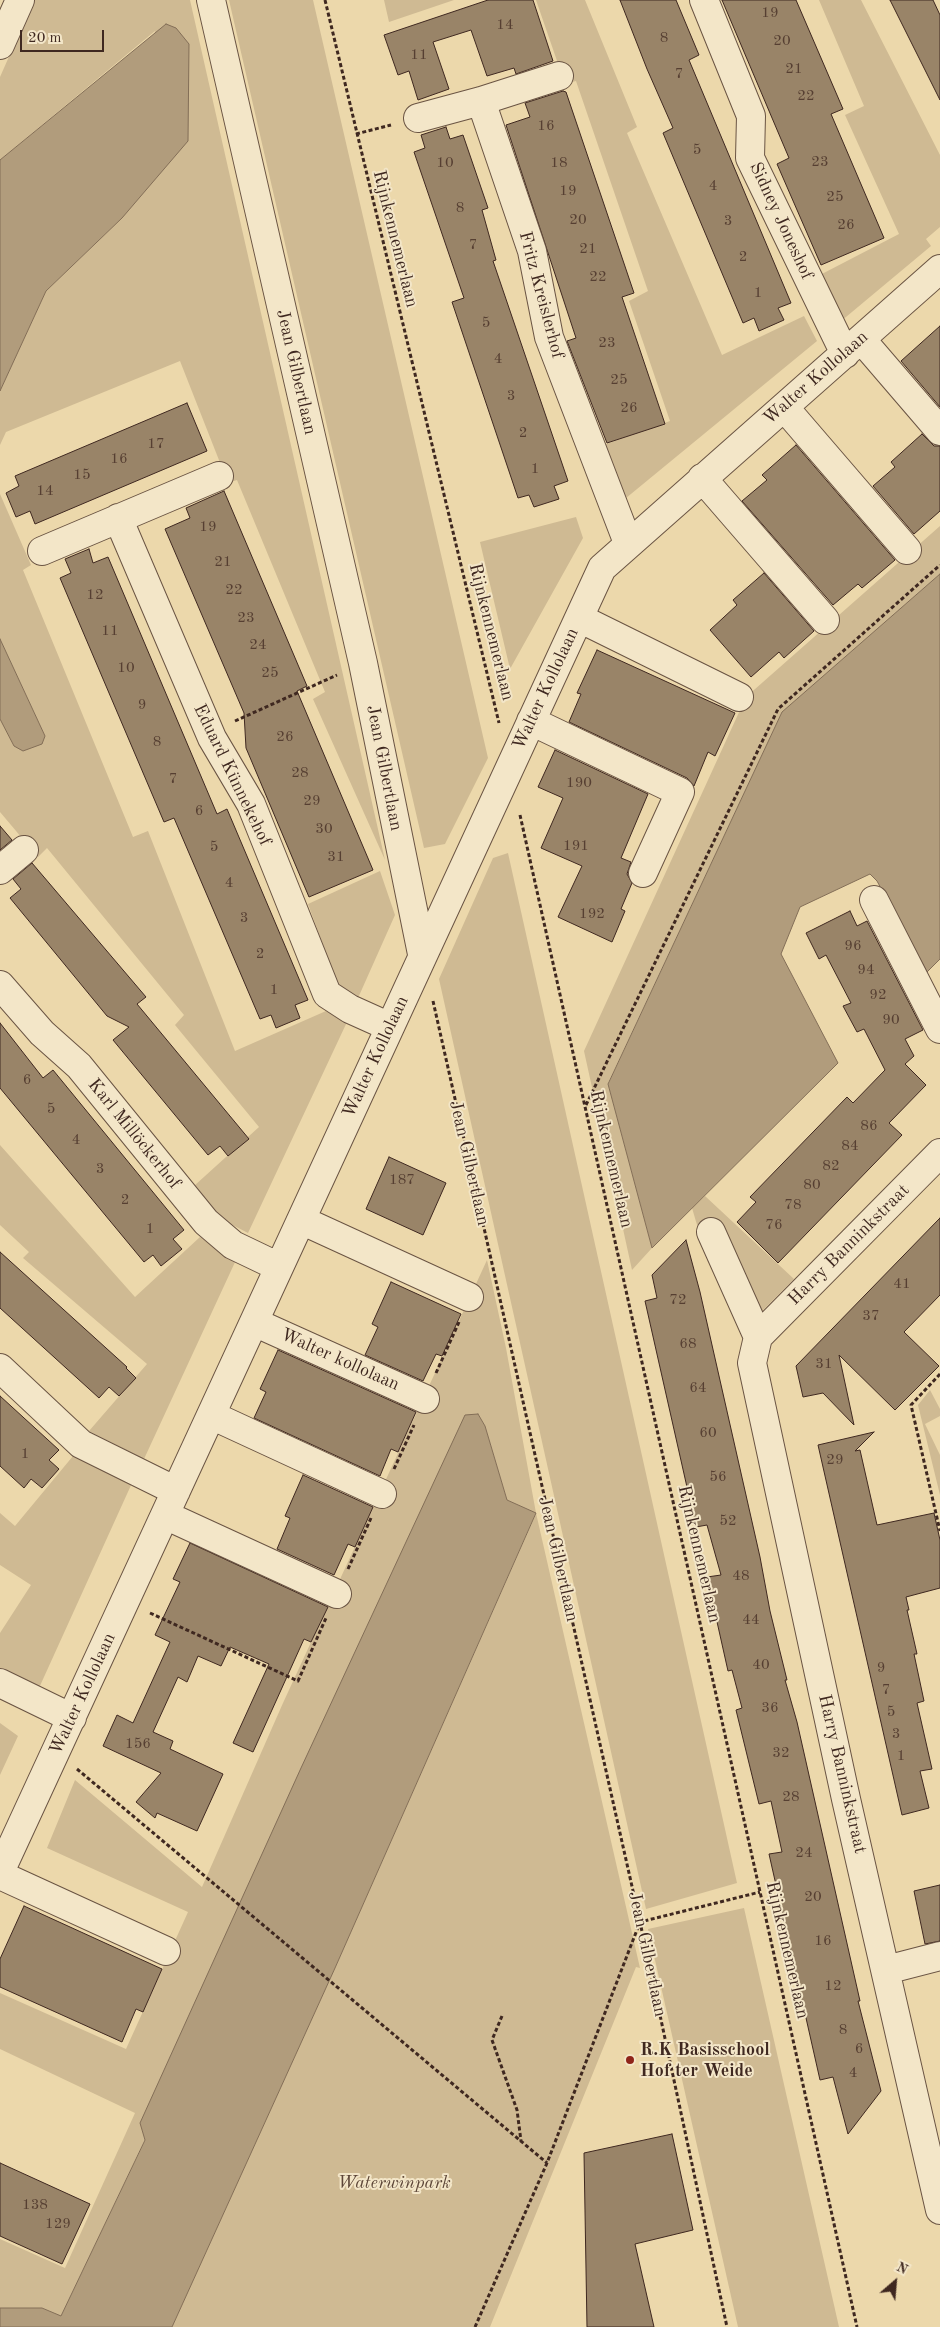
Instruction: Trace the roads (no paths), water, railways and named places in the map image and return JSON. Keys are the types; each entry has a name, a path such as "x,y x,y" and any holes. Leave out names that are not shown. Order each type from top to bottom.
{"street":[{"path":"1,39 20,0"},
{"name":"Jean Gilbertlaan","path":"211,0 363,663 422,954"},
{"name":"Sidney Joneshof","path":"704,0 752,116 750,158 853,346 940,431"},
{"path":"418,118 559,76"},
{"name":"Fritz Kreislerhof","path":"480,101 532,251 549,337 628,543"},
{"name":"Walter Kollolaan","path":"166,1951 0,1874 422,954 602,568 940,269"},
{"path":"784,407 907,550"},
{"path":"42,551 219,476"},
{"path":"702,478 826,620"},
{"name":"Eduard Künnekehof","path":"118,518 210,733 251,804 327,994 350,1010 390,1027"},
{"path":"578,618 739,697"},
{"path":"531,722 680,792 642,873"},
{"path":"0,870 24,850"},
{"path":"874,900 940,1028"},
{"name":"Karl Millöckerhof","path":"0,986 42,1033 79,1066 206,1222 233,1245 279,1267"},
{"name":"Harry Banninkstraat","path":"940,1153 758,1337 752,1363 846,1799 940,2210"},
{"path":"301,1220 469,1297"},
{"path":"711,1232 758,1337"},
{"name":"Walter kollolaan","path":"254,1322 425,1399"},
{"path":"0,1368 81,1444 170,1503 337,1594"},
{"path":"211,1415 382,1494"},
{"path":"0,1683 72,1718"},
{"path":"886,1970 940,1956"}],"place":[{"name":"R.K Basisschool Hof ter Weide","path":"630,2060"}],"park label":[{"name":"Waterwinpark","path":"394,2183"}]}
